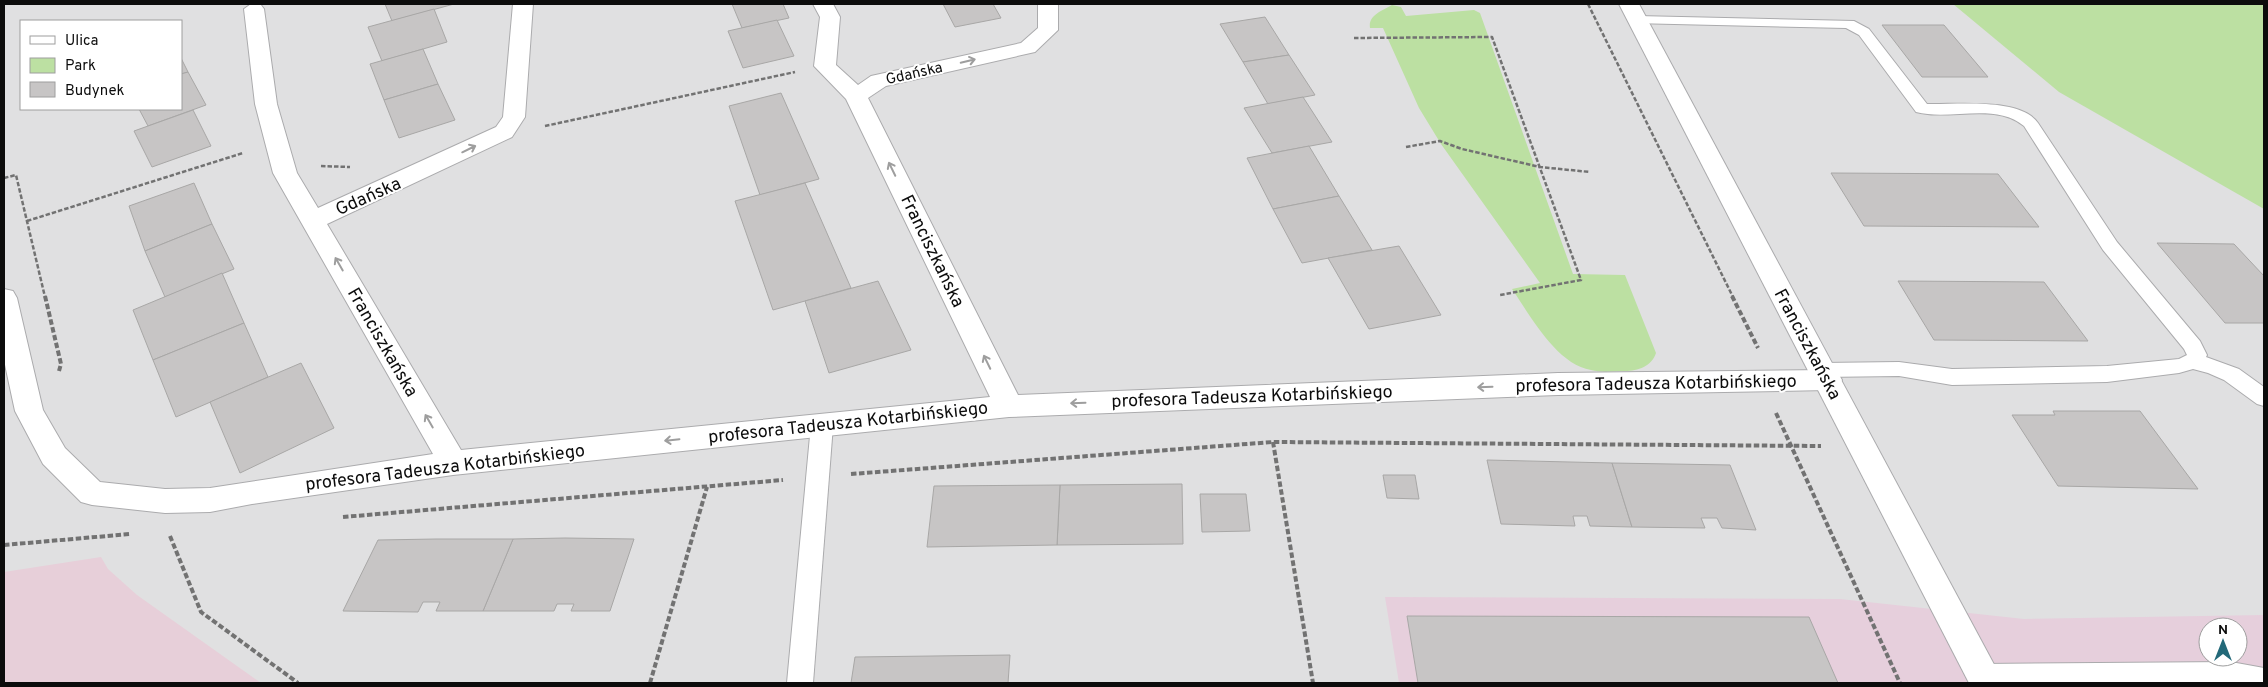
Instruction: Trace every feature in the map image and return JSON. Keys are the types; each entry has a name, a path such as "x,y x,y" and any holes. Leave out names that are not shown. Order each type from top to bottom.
{"street":[{"path":"504,132 514,117 522,4"},
{"path":"823,4 830,17 825,66 856,96"},
{"name":"Gdańska","path":"856,96 878,81 1028,48 1048,30 1048,4"},
{"name":"Gdańska","path":"254,9 266,104 285,173 314,220 504,132"},
{"name":"Franciszkańska","path":"1633,12 1985,679"},
{"name":"Franciszkańska","path":"856,96 1009,406"},
{"name":"Franciszkańska","path":"314,220 453,463"},
{"name":"profesora Tadeusza Kotarbińskiego","path":"4,298 29,412 54,456 92,493 165,501 210,500 252,492 453,463 1009,406 1548,384 1761,381 1825,375"}],"lane":[{"path":"1633,12 1848,24 1864,32 1922,109 2001,110 2023,117 2030,123 2110,246 2193,346 2198,355 2193,362"},
{"path":"1825,375 1898,368 1952,377 2098,374 2179,366 2193,362 2217,366 2229,371 2264,398"},
{"path":"800,683 822,425"},
{"path":"1985,679 2231,673 2264,679"}],"path":[{"path":"1588,4 1769,370 1761,381 1900,683"},
{"path":"1354,38 1492,37 1581,280 1500,295"},
{"path":"504,132 532,129 825,66"},
{"path":"1406,147 1440,141 1462,149 1540,167 1590,172"},
{"path":"27,221 277,142"},
{"path":"335,517 1273,442 1790,444 1862,446"},
{"path":"1273,442 1313,683"},
{"path":"650,683 707,486"},
{"path":"168,531 201,612 298,683"},
{"path":"4,545 139,533"}],"shaded area":[{"path":"101,557 108,569 137,595 261,683 4,683 4,572"},
{"path":"1385,597 1840,599 2024,619 2264,615 2264,683 1399,683"}],"green space":[{"path":"1953,4 2264,4 2264,209 2059,92"},
{"path":"1392,5 1401,7 1406,16 1474,10 1480,13 1573,274 1625,275 1656,353 1654,358 1644,367 1630,371 1608,372 1595,371 1578,366 1555,349 1545,337 1512,289 1540,283 1441,144 1419,108 1383,28 1370,28 1373,17"}],"building":[{"path":"385,4 454,4 392,21"},
{"path":"732,4 783,4 789,18 742,28"},
{"path":"943,4 993,4 1001,18 955,27"},
{"path":"434,9 447,42 382,61 368,27"},
{"path":"1265,17 1289,55 1243,62 1220,24"},
{"path":"777,20 794,56 743,68 728,31"},
{"path":"1882,25 1944,25 1988,77 1922,77"},
{"path":"423,49 438,84 384,100 370,64"},
{"path":"1289,55 1315,95 1268,104 1243,62"},
{"path":"182,60 188,72 182,74"},
{"path":"188,72 206,105 148,126 140,110 182,110 182,74"},
{"path":"438,84 455,120 399,138 384,100"},
{"path":"781,93 819,179 760,195 729,106"},
{"path":"1303,97 1332,142 1272,153 1244,108"},
{"path":"193,110 211,146 152,167 134,131"},
{"path":"1309,146 1339,196 1273,209 1247,158"},
{"path":"1831,173 1998,174 2039,227 1864,226"},
{"path":"194,183 212,224 145,251 129,206"},
{"path":"805,183 851,288 773,310 735,201"},
{"path":"1339,196 1372,250 1302,263 1273,209"},
{"path":"212,224 234,269 165,297 145,251"},
{"path":"2157,243 2234,244 2264,276 2264,323 2225,323"},
{"path":"1399,246 1441,315 1369,329 1328,258"},
{"path":"222,273 244,323 153,360 133,310"},
{"path":"878,281 911,350 829,373 805,301"},
{"path":"1898,281 2044,282 2088,341 1934,340"},
{"path":"244,323 268,377 176,417 153,360"},
{"path":"301,363 334,428 240,473 210,402"},
{"path":"2053,411 2140,411 2198,489 2058,486 2012,415 2055,415"},
{"path":"1487,460 1612,463 1632,527 1590,526 1587,516 1573,516 1575,526 1501,524"},
{"path":"1612,463 1730,465 1756,530 1722,528 1717,518 1701,518 1705,528 1632,527"},
{"path":"1383,475 1415,475 1419,499 1387,498"},
{"path":"1182,484 1183,544 1057,545 1060,485"},
{"path":"1060,485 1057,545 927,547 934,486"},
{"path":"1200,494 1246,494 1250,531 1202,532"},
{"path":"513,539 634,539 610,611 571,611 574,604 557,604 554,611 483,611"},
{"path":"513,539 483,611 436,611 440,602 423,602 418,612 343,611 378,540"},
{"path":"1407,616 1809,617 1838,683 1418,683"},
{"path":"1010,655 1008,683 851,683 855,657"}]}
